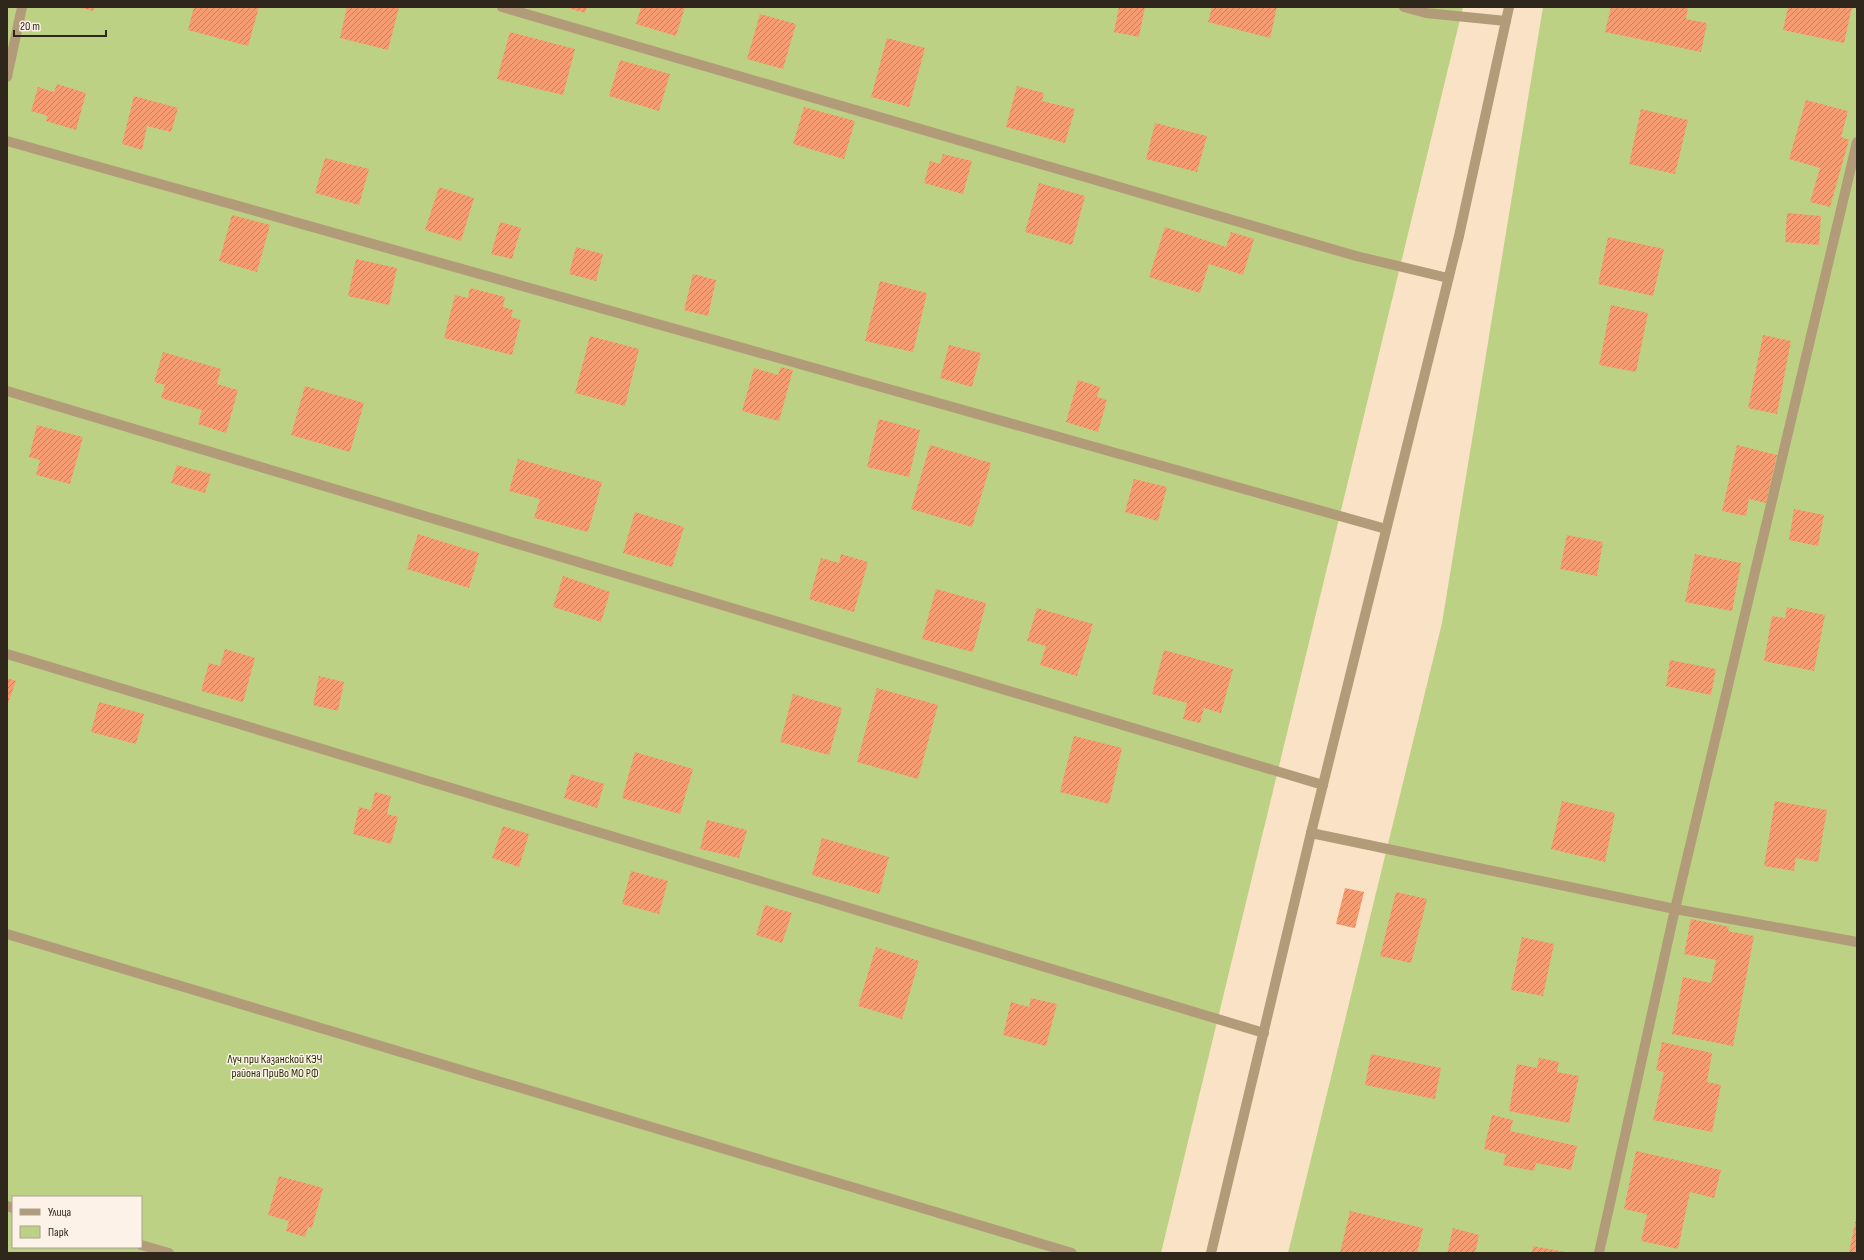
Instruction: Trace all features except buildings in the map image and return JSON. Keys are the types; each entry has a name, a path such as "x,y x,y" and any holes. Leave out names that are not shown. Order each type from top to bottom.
{"street":[{"path":"7,77 22,7"},
{"path":"502,7 1356,256 1448,278"},
{"path":"1404,7 1426,13 1506,21"},
{"path":"1211,1253 1311,833 1459,236 1509,7"},
{"path":"7,142 1386,529"},
{"path":"1599,1253 1675,909 1857,142"},
{"path":"7,391 1323,784"},
{"path":"7,654 1264,1033"},
{"path":"1311,833 1675,909 1857,942"},
{"path":"7,934 1072,1253"},
{"path":"142,1245 169,1253"}],"green space":[{"name":"Луч при Казанской КЭЧ района ПриВо МО РФ","path":"7,7 1463,7 1161,1253 7,1253"},
{"path":"1543,7 1857,7 1857,1253 1288,1253 1442,623"}]}
